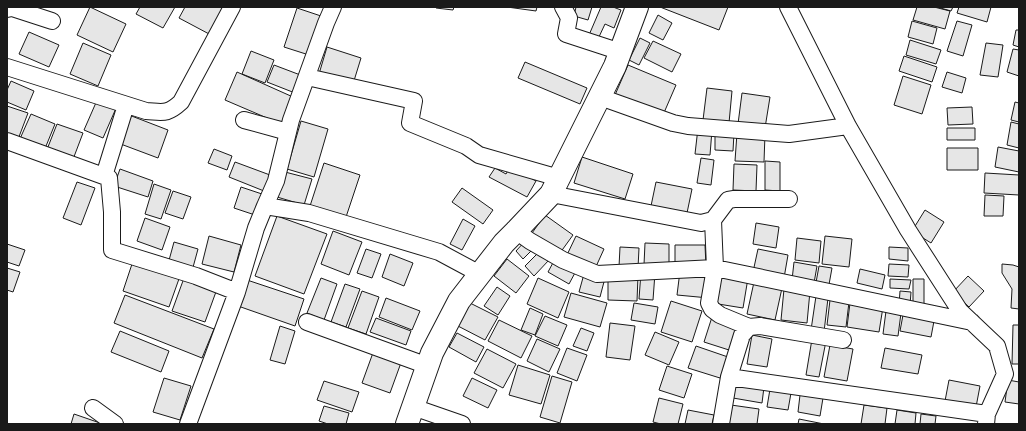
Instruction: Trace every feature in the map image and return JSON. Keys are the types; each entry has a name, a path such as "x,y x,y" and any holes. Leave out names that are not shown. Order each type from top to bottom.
{"street":[{"path":"7,67 146,111 166,112 181,102 232,7"},
{"path":"188,424 236,292 256,228 276,181 291,120 326,22 333,7"},
{"path":"563,7 569,18 566,34 621,52"},
{"path":"462,424 410,415 432,353 459,301 504,243 555,186 615,66 637,7"},
{"path":"729,377 987,419 1012,375 997,346 960,310 908,230 848,126 788,7"},
{"path":"7,9 12,8 52,21"},
{"path":"307,77 414,101 410,123 466,146 479,155 555,186 701,223 713,220 728,200 789,199"},
{"path":"600,98 673,123 688,126 790,134 848,126"},
{"path":"104,176 126,105"},
{"path":"244,120 288,132"},
{"path":"7,141 109,178 112,212 112,250 196,276 236,292"},
{"path":"265,206 309,213 440,252 480,274"},
{"path":"713,220 715,268 709,303 712,309 720,315 748,327 760,326 843,340"},
{"path":"516,231 563,260 597,274 715,268 972,322"},
{"path":"308,322 428,366"},
{"path":"720,424 729,377 742,335 748,327"},
{"path":"93,408 115,424"}],"building":[{"path":"90,7 126,24 113,52 77,35"},
{"path":"140,7 175,7 163,28 136,14"},
{"path":"185,7 226,7 211,35 179,18"},
{"path":"436,7 454,7 453,10"},
{"path":"507,7 537,7 536,11"},
{"path":"576,7 592,7 588,20 574,16"},
{"path":"601,7 613,7 621,10 614,28 605,24 598,39 589,35"},
{"path":"660,7 728,7 719,30"},
{"path":"917,7 934,7 950,11 945,29 913,20"},
{"path":"937,7 953,7 951,11"},
{"path":"959,7 991,7 987,22 957,13"},
{"path":"297,8 321,16 309,55 284,47"},
{"path":"658,15 672,23 663,40 649,33"},
{"path":"912,21 937,28 933,44 908,37"},
{"path":"957,21 972,25 963,56 947,51"},
{"path":"1016,30 1019,30 1019,47 1013,45"},
{"path":"29,32 59,45 49,67 19,54"},
{"path":"640,38 650,43 639,65 629,60"},
{"path":"910,40 941,50 936,64 906,55"},
{"path":"653,41 681,54 672,72 644,58"},
{"path":"83,43 111,55 98,86 70,74"},
{"path":"986,43 1003,45 998,77 980,75"},
{"path":"327,47 361,58 353,84 319,74"},
{"path":"1013,49 1019,50 1019,76 1007,72"},
{"path":"251,51 274,60 265,83 242,74"},
{"path":"904,56 937,67 932,82 899,71"},
{"path":"525,62 587,88 580,104 518,78"},
{"path":"274,65 303,76 295,93 267,82"},
{"path":"628,65 676,85 663,115 615,95"},
{"path":"237,72 293,97 281,124 225,100"},
{"path":"947,72 966,78 962,93 942,87"},
{"path":"903,76 931,85 922,114 894,105"},
{"path":"11,81 34,91 26,110 7,102 7,90"},
{"path":"707,88 732,91 729,123 703,120"},
{"path":"742,93 770,97 765,128 738,124"},
{"path":"98,98 117,106 103,138 84,130"},
{"path":"1015,102 1019,103 1019,122 1011,120"},
{"path":"7,106 28,113 17,142 7,139"},
{"path":"972,107 973,124 948,125 947,108"},
{"path":"31,114 55,124 44,151 19,141"},
{"path":"129,115 168,130 158,158 118,143"},
{"path":"301,121 328,129 314,177 287,169"},
{"path":"1011,122 1019,124 1019,148 1007,145"},
{"path":"57,124 83,133 72,162 46,152"},
{"path":"698,128 712,130 710,155 695,154"},
{"path":"947,128 975,128 975,140 947,140"},
{"path":"715,133 734,133 733,151 715,150"},
{"path":"737,133 765,134 764,162 735,161"},
{"path":"998,147 1019,151 1019,172 995,167"},
{"path":"947,148 978,148 978,170 947,170"},
{"path":"214,149 232,156 227,170 208,163"},
{"path":"582,157 633,174 625,199 574,183"},
{"path":"701,158 714,160 711,185 697,183"},
{"path":"765,161 780,162 780,191 765,190"},
{"path":"235,162 270,175 264,191 229,177"},
{"path":"324,163 360,175 346,217 310,206"},
{"path":"734,164 757,165 756,191 733,190"},
{"path":"510,167 536,181 527,197 489,177 495,168 506,174"},
{"path":"120,169 153,181 148,197 114,186"},
{"path":"285,172 312,179 304,205 277,197"},
{"path":"985,173 1019,175 1019,195 984,193"},
{"path":"77,182 95,188 81,225 63,218"},
{"path":"656,182 692,189 687,213 651,206"},
{"path":"154,184 171,190 161,219 145,214"},
{"path":"241,187 262,194 255,215 234,208"},
{"path":"462,188 493,210 483,224 452,202"},
{"path":"173,191 191,197 183,219 165,213"},
{"path":"985,195 1004,196 1003,216 984,216"},
{"path":"925,210 944,222 931,243 912,231"},
{"path":"545,215 573,235 560,253 532,233"},
{"path":"277,216 327,234 304,294 255,276"},
{"path":"145,218 170,227 162,250 137,241"},
{"path":"463,219 475,226 462,250 450,244"},
{"path":"756,223 779,227 776,248 753,244"},
{"path":"333,231 362,242 349,275 321,264"},
{"path":"209,236 241,245 234,272 202,264"},
{"path":"576,236 604,249 594,271 566,257"},
{"path":"825,236 852,239 849,267 822,264"},
{"path":"797,238 821,241 819,263 795,260"},
{"path":"526,240 534,248 523,259 516,251"},
{"path":"174,242 198,249 192,271 168,264"},
{"path":"645,243 669,244 669,266 644,265"},
{"path":"7,244 25,250 19,266 7,262"},
{"path":"675,245 705,245 706,266 675,266"},
{"path":"620,247 639,248 638,268 619,267"},
{"path":"889,247 908,248 908,261 889,259"},
{"path":"366,249 381,254 372,278 357,273"},
{"path":"758,249 788,255 784,278 753,272"},
{"path":"540,251 549,260 534,276 525,266"},
{"path":"390,254 413,263 404,286 382,277"},
{"path":"507,259 529,276 516,293 494,276"},
{"path":"555,259 576,271 569,284 548,272"},
{"path":"133,261 180,276 169,307 123,291"},
{"path":"794,262 817,266 814,283 792,280"},
{"path":"889,264 909,265 908,277 888,276"},
{"path":"1002,264 1019,267 1019,309 1011,308 1012,289 1002,273"},
{"path":"819,266 832,268 828,290 815,288"},
{"path":"7,268 20,272 13,292 7,290"},
{"path":"860,269 885,275 882,289 857,283"},
{"path":"680,271 711,274 709,298 677,295"},
{"path":"641,272 655,273 653,300 639,299"},
{"path":"717,273 748,278 743,308 712,303"},
{"path":"584,274 605,278 600,297 579,292"},
{"path":"608,275 638,276 637,301 608,300"},
{"path":"968,276 984,291 969,307 953,292"},
{"path":"184,278 217,289 205,322 172,311"},
{"path":"321,278 337,284 324,320 307,313"},
{"path":"538,278 569,292 558,318 527,304"},
{"path":"890,279 911,280 909,289 890,288"},
{"path":"913,279 924,279 924,306 913,306"},
{"path":"247,280 304,299 295,326 238,306"},
{"path":"754,282 782,288 775,320 747,314"},
{"path":"345,284 360,289 346,327 331,322"},
{"path":"497,287 510,296 498,315 484,306"},
{"path":"784,289 810,291 807,323 781,320"},
{"path":"362,291 379,297 366,334 348,328"},
{"path":"900,291 911,292 910,305 899,305"},
{"path":"571,293 607,303 600,327 564,317"},
{"path":"125,295 214,329 202,358 114,323"},
{"path":"816,296 828,298 824,332 811,330"},
{"path":"386,298 420,311 412,330 379,317"},
{"path":"830,300 849,302 846,327 827,325"},
{"path":"671,301 702,311 692,342 661,332"},
{"path":"468,302 498,317 485,340 456,325"},
{"path":"634,303 658,307 655,324 631,320"},
{"path":"850,303 883,307 879,332 847,327"},
{"path":"530,308 543,314 535,335 521,330"},
{"path":"886,311 901,313 898,336 883,334"},
{"path":"903,315 934,321 931,337 900,331"},
{"path":"545,316 567,325 558,346 535,336"},
{"path":"712,317 738,326 729,350 704,342"},
{"path":"376,318 411,331 406,345 370,332"},
{"path":"499,320 532,336 521,358 488,341"},
{"path":"610,323 635,326 630,360 606,357"},
{"path":"1013,325 1019,325 1019,364 1012,364"},
{"path":"280,326 295,331 285,364 270,360"},
{"path":"581,328 594,333 587,351 573,346"},
{"path":"120,331 169,351 161,372 111,352"},
{"path":"655,332 679,342 669,365 645,355"},
{"path":"457,333 484,347 476,362 449,347"},
{"path":"752,335 772,339 767,367 747,364"},
{"path":"537,339 560,349 549,372 527,361"},
{"path":"812,339 826,341 819,377 806,375"},
{"path":"830,345 853,349 847,381 824,377"},
{"path":"696,346 728,357 720,378 688,368"},
{"path":"567,348 587,355 577,381 557,373"},
{"path":"885,348 922,355 918,374 881,368"},
{"path":"487,349 516,364 503,388 474,373"},
{"path":"374,350 402,360 390,393 362,383"},
{"path":"518,365 550,375 541,404 509,395"},
{"path":"667,366 692,374 684,398 659,390"},
{"path":"552,376 572,382 560,423 540,417"},
{"path":"164,378 191,386 180,420 153,412"},
{"path":"472,378 497,390 488,408 463,396"},
{"path":"949,380 980,386 976,407 945,401"},
{"path":"1008,380 1019,382 1019,404 1005,402"},
{"path":"324,381 359,392 352,412 317,400"},
{"path":"735,383 764,387 762,403 733,398"},
{"path":"770,389 791,393 788,410 767,407"},
{"path":"800,395 823,398 820,416 798,412"},
{"path":"659,398 683,404 678,424 661,424 653,422"},
{"path":"731,405 759,409 757,424 728,424"},
{"path":"864,405 887,408 885,424 861,424"},
{"path":"324,406 349,413 346,424 328,424 319,421"},
{"path":"688,410 714,415 712,424 685,424"},
{"path":"897,410 916,413 915,424 895,424"},
{"path":"74,414 103,424 71,424"},
{"path":"921,414 936,416 935,424 920,424"},
{"path":"799,419 824,424 798,424"}]}
